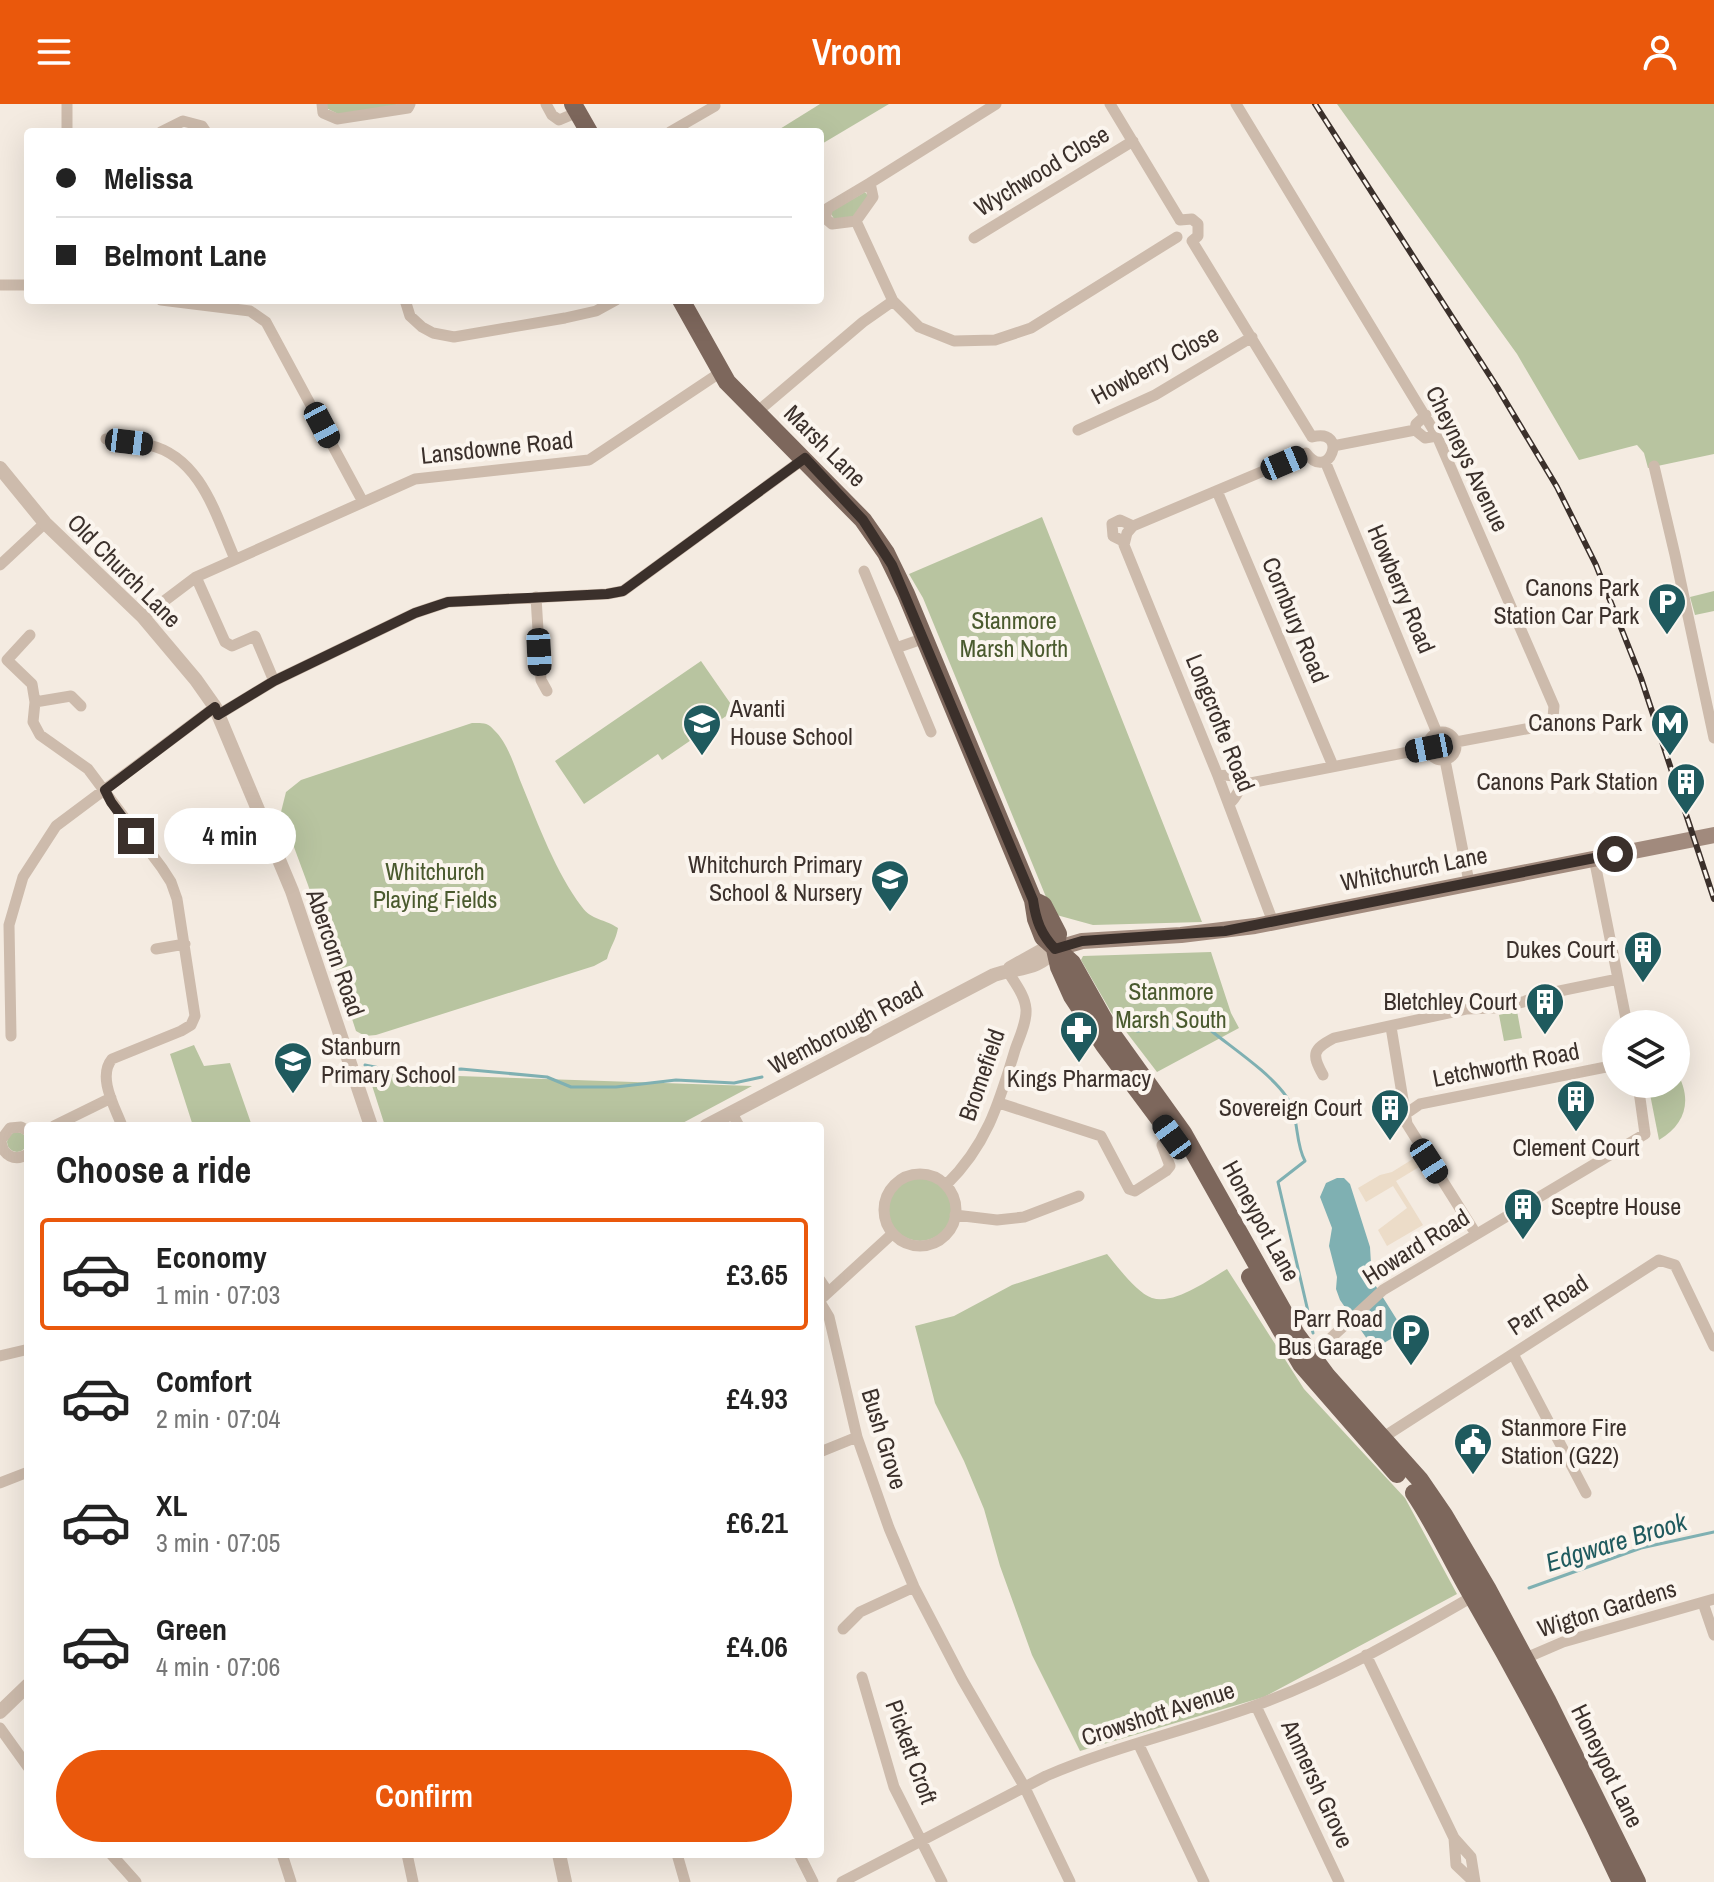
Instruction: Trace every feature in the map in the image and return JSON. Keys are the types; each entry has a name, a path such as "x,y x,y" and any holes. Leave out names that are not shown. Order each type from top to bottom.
{"main road":[{"path":"576,108 587,128"},
{"name":"Marsh Lane","path":"683,304 721,372 851,506 892,565 1033,900 1043,937 1055,949"},
{"name":"Whitchurch Lane","path":"1055,949 1082,941 1225,931 1714,835"},
{"name":"Honeypot Lane","path":"1055,949 1072,963 1112,1034 1183,1133 1296,1334 1306,1360 1376,1442 1432,1498 1480,1592 1585,1773 1637,1882"},
{"name":"Honeypot Lane","path":"1519,1661 1621,1882"}],"street":[{"path":"67,104 67,128"},
{"path":"322,104 323,113 337,119 408,108 410,104"},
{"path":"546,104 559,120 576,108"},
{"path":"677,128 714,104"},
{"path":"870,183 873,197 856,221 832,224 825,218 828,208 996,104"},
{"path":"1110,104 1180,220"},
{"name":"Cheyneys Avenue","path":"1236,104 1426,415 1554,706 1553,718 1547,725 1456,742"},
{"path":"169,128 183,121 203,128"},
{"name":"Wychwood Close","path":"974,238 1133,141"},
{"path":"1192,219 1198,224 1198,236 1192,241 1185,242 1177,237 1175,230 1180,220 1192,219"},
{"path":"856,221 893,301 919,327 954,341 995,340 1031,328 1177,237"},
{"path":"1192,241 1312,437"},
{"path":"0,285 24,285"},
{"path":"757,412 863,322 893,301"},
{"path":"193,304 250,311 266,322 363,502"},
{"path":"406,304 410,316 422,327 433,333 454,337 565,318 596,311 609,304"},
{"name":"Howberry Close","path":"1078,430 1155,395 1252,337"},
{"name":"Lansdowne Road","path":"143,617 196,577 415,479 589,460 721,372"},
{"path":"1415,430 1416,424 1426,415"},
{"path":"1333,446 1415,430 1425,438 1437,436"},
{"path":"1325,436 1333,446 1330,457 1325,461 1312,460 1306,453 1307,442 1312,437 1325,436"},
{"path":"106,439 152,445 184,462 197,475 235,559"},
{"path":"1123,541 1133,526 1306,453"},
{"path":"11,1036 9,925 23,877 56,826 105,790 217,711 415,613 448,602 623,591 805,458"},
{"name":"Howberry Road","path":"1325,461 1437,733"},
{"path":"1654,466 1714,738"},
{"name":"Old Church Lane","path":"0,468 45,523 143,617 196,680 217,711"},
{"name":"Cornbury Road","path":"1217,491 1333,766"},
{"name":"Longcrofte Road","path":"1133,526 1120,520 1112,524 1111,532 1123,541 1273,922"},
{"path":"0,565 45,523"},
{"path":"864,571 931,732"},
{"path":"196,577 225,642 232,646 255,636 274,681"},
{"path":"536,597 541,680 547,691"},
{"path":"30,635 7,660 32,684 35,702 33,722 40,735 88,769 171,882 177,899 195,1016 191,1025 112,1059 106,1065 111,1098 120,1122"},
{"path":"896,648 925,638"},
{"path":"35,702 71,696 81,706"},
{"name":"Abercorn Road","path":"217,711 292,891 370,1122"},
{"path":"1437,733 1451,734 1456,742 1453,755 1445,760 1433,756 1429,748 1431,738 1437,733"},
{"path":"1240,785 1429,748"},
{"path":"1445,760 1469,882"},
{"path":"1218,776 1229,774 1236,777 1240,785 1239,795 1229,804"},
{"path":"1594,858 1624,1010"},
{"path":"156,949 185,944"},
{"name":"Wemborough Road","path":"735,1119 1034,953 1055,949"},
{"name":"Bromefield","path":"946,1185 967,1165 987,1132 1026,1015 1024,1000 1007,970"},
{"path":"1323,1075 1315,1053 1319,1046 1334,1038 1453,1012 1523,1002 1540,995 1618,979"},
{"path":"1391,1027 1407,1124 1476,1234"},
{"name":"Letchworth Road","path":"1407,1113 1420,1104 1602,1068"},
{"path":"62,1122 111,1098"},
{"name":"Howard Road","path":"1306,1360 1383,1290 1645,1134 1640,1098"},
{"path":"999,1103 1101,1136 1129,1189 1135,1191 1170,1166 1162,1145"},
{"path":"24,1129 15,1126 6,1131 1,1140 2,1152 16,1158 24,1155"},
{"path":"928,1174 946,1185 956,1205 951,1228 933,1243 916,1246 901,1242 892,1234 883,1209 887,1193 898,1180 928,1174"},
{"path":"955,1215 997,1220 1024,1217 1079,1196"},
{"path":"824,1297 892,1234"},
{"name":"Parr Road","path":"1376,1442 1659,1260 1675,1265 1714,1346"},
{"name":"Bush Grove","path":"824,1301 857,1437 889,1528 914,1587 962,1679 1024,1786 1070,1882"},
{"path":"0,1356 24,1350"},
{"path":"1513,1354 1586,1493"},
{"path":"824,1450 857,1437"},
{"path":"0,1483 24,1474"},
{"path":"843,1629 860,1612 914,1587"},
{"name":"Crowshott Avenue","path":"842,1882 1024,1786 1081,1761 1256,1706 1366,1655 1480,1592"},
{"path":"1708,1601 1714,1635"},
{"name":"Wigton Gardens","path":"1519,1661 1563,1642 1708,1601"},
{"path":"1366,1655 1454,1838 1456,1865 1475,1882"},
{"name":"Pickett Croft","path":"862,1677 894,1787 942,1882"},
{"path":"2,1706 24,1688"},
{"name":"Anmersh Grove","path":"1256,1706 1339,1882"},
{"path":"0,1728 24,1761"},
{"path":"1138,1743 1204,1882"},
{"path":"115,1858 136,1882"},
{"path":"283,1858 291,1882"},
{"path":"408,1858 413,1882"},
{"path":"560,1858 565,1882"},
{"path":"678,1858 685,1882"},
{"path":"801,1858 813,1882"}],"green space":[{"path":"326,104 401,104 340,115 326,108"},
{"path":"820,104 889,104 824,143 824,128 781,128"},
{"path":"1337,104 1714,104 1714,454 1648,468 1644,453 1637,445 1579,460 1517,354"},
{"path":"865,192 869,197 853,217 834,219 830,212"},
{"name":"Stanmore Marsh North","path":"1042,517 1202,922 1093,925 1053,914 923,598 909,574"},
{"path":"1714,591 1714,611 1695,615 1690,597"},
{"path":"701,661 735,710 662,760 658,754 584,804 555,761"},
{"name":"Whitchurch Playing Fields","path":"472,723 489,726 499,735 564,879 586,911 618,928 616,936 607,959 594,966 365,1036 356,1031 281,812 286,792 301,780"},
{"name":"Stanmore Marsh South","path":"1211,952 1239,1028 1157,1072 1111,1012 1081,960 1083,956"},
{"path":"1517,1011 1522,1038 1504,1041 1499,1015"},
{"path":"194,1045 204,1066 230,1063 251,1122 192,1122 170,1054"},
{"path":"368,1073 752,1086 684,1122 384,1122"},
{"path":"1651,1098 1685,1098 1681,1119 1659,1140"},
{"path":"13,1132 24,1135 24,1149 13,1152 7,1146 7,1138"},
{"path":"920,1177 932,1179 943,1186 950,1197 950,1221 943,1232 932,1239 920,1241 908,1239 897,1232 890,1221 888,1209 890,1197 897,1186 908,1179"},
{"path":"1107,1254 1140,1291 1152,1298 1181,1295 1227,1269 1304,1389 1405,1498 1457,1594 1264,1697 1080,1751 1032,1655 1000,1566 984,1509 935,1403 915,1326 954,1316 1012,1285"}],"shaded area":[{"path":"1424,1152 1429,1161 1396,1181 1423,1225 1387,1246 1378,1230 1407,1208 1393,1186 1366,1202 1358,1188"}],"water":[{"path":"1344,1178 1350,1184 1370,1247 1372,1280 1404,1331 1374,1349 1340,1300 1336,1289 1337,1277 1329,1246 1332,1228 1320,1197 1326,1183"}],"waterway":[{"path":"1119,1014 1137,1031 1196,1026 1209,1029 1260,1069 1286,1096 1305,1161 1278,1182 1313,1333"},
{"path":"365,1065 409,1074 461,1069 547,1077 571,1087 616,1087 676,1080 734,1083 762,1077"},
{"name":"Edgware Brook","path":"1529,1588 1641,1548 1714,1532"}],"railway":[{"path":"1315,104 1497,387 1557,487 1596,565 1641,678 1714,899"}],"place":[{"name":"Canons Park Station Car Park","path":"1667,636"},
{"name":"Avanti House School","path":"702,757"},
{"name":"Canons Park","path":"1670,757"},
{"name":"Canons Park Station","path":"1686,816"},
{"name":"Whitchurch Primary School & Nursery","path":"890,913"},
{"name":"Dukes Court","path":"1643,984"},
{"name":"Bletchley Court","path":"1545,1036"},
{"name":"Kings Pharmacy","path":"1079,1064"},
{"name":"Stanburn Primary School","path":"293,1095"},
{"name":"Clement Court","path":"1576,1133"},
{"name":"Sovereign Court","path":"1390,1142"},
{"name":"Sceptre House","path":"1523,1241"},
{"name":"Parr Road Bus Garage","path":"1411,1367"},
{"name":"Stanmore Fire Station (G22)","path":"1473,1476"}],"route":[{"path":"136,836 105,790 215,707 218,715 227,711 274,681 415,613 448,602 623,591 805,458 863,520 886,553 906,594 1033,900 1043,937 1055,949 1082,941 1157,937 1255,926 1615,854"}]}
